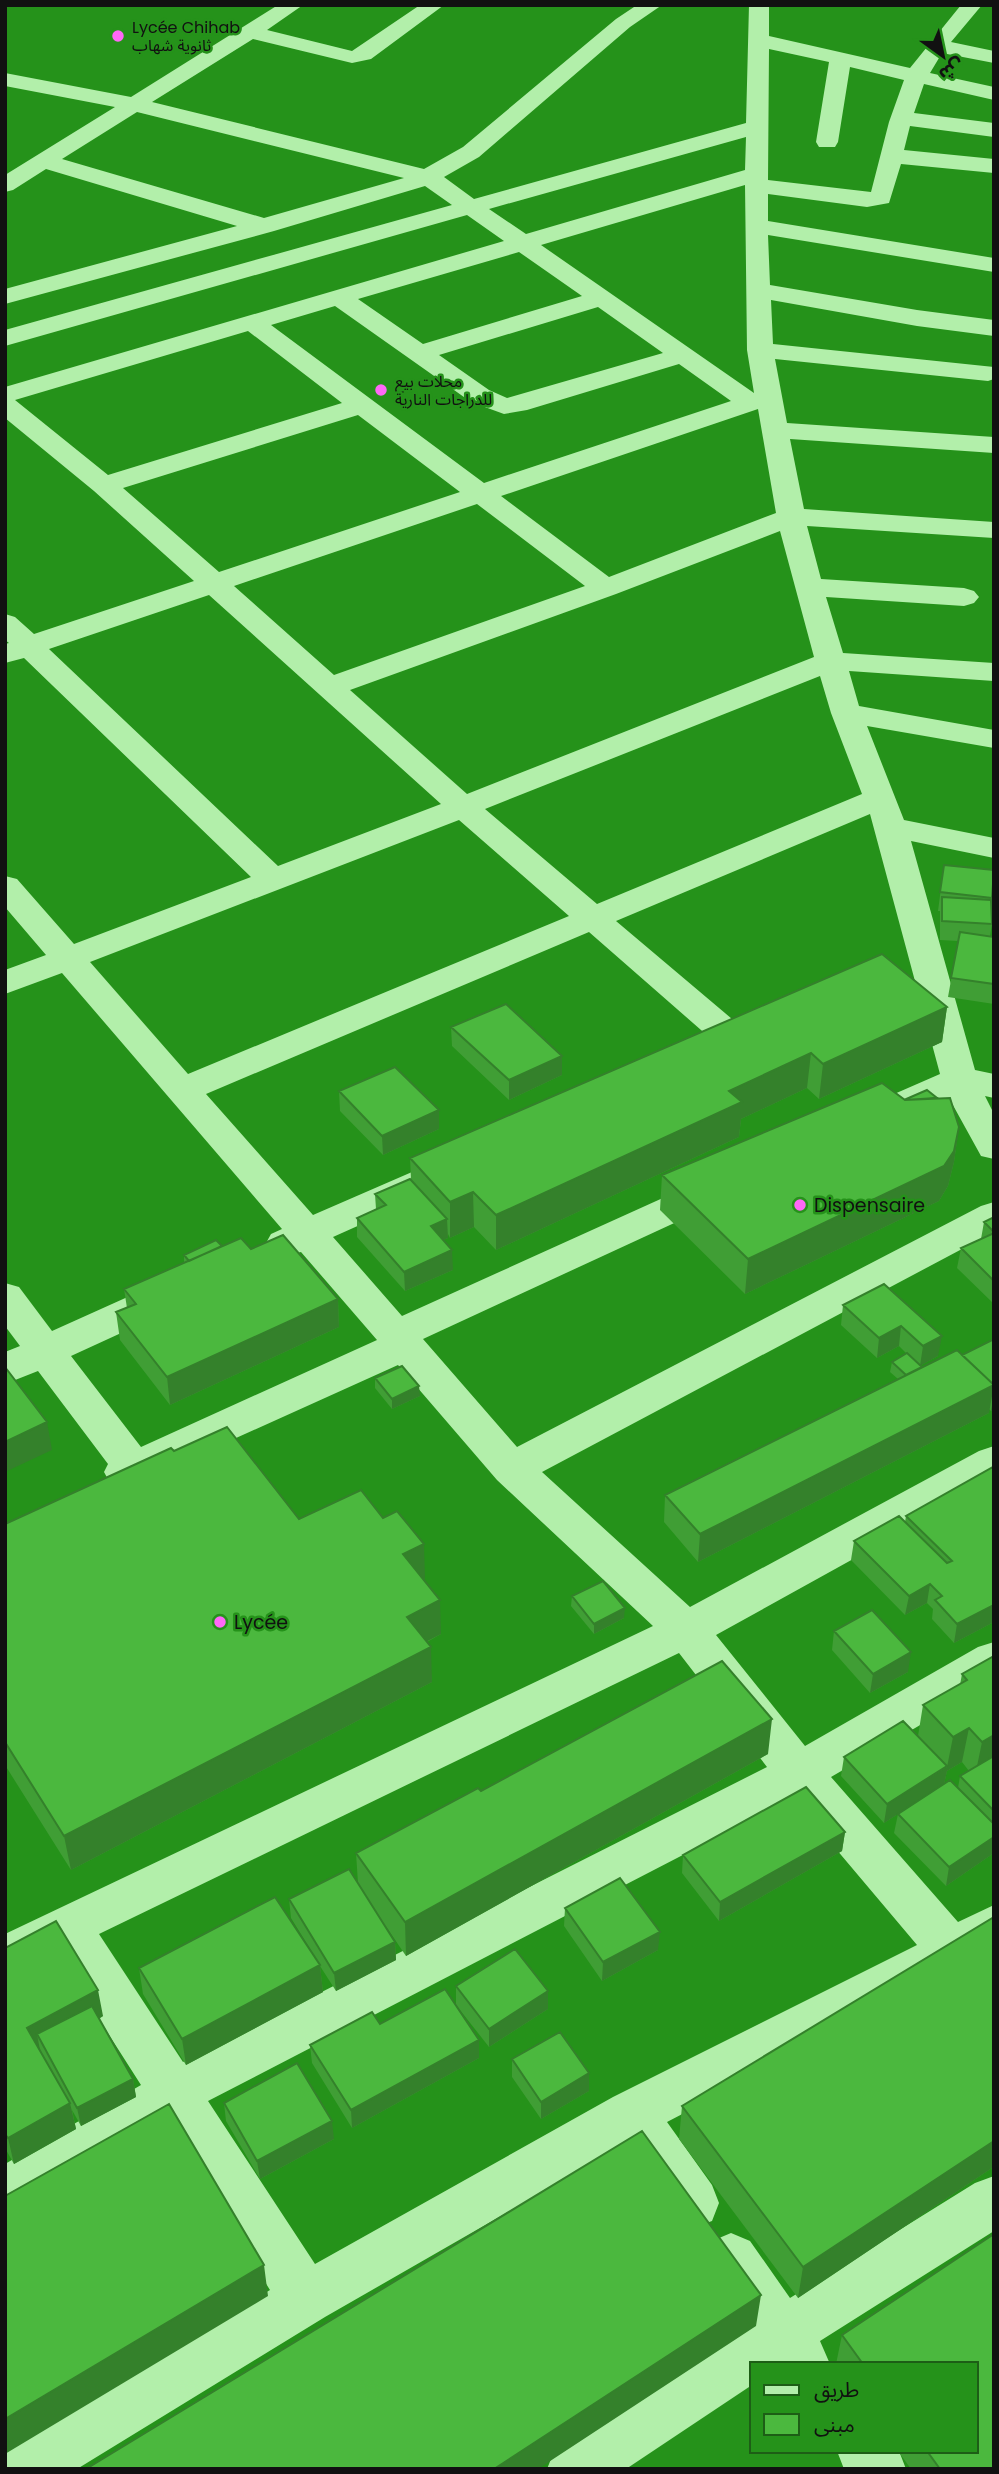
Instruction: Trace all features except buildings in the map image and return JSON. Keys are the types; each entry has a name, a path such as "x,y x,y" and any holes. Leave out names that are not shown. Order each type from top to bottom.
{"street":[{"path":"5,185 293,5"},
{"path":"249,32 352,57 363,54 434,5"},
{"path":"5,297 404,187 437,182 450,166 471,152 623,23 652,5"},
{"path":"759,5 756,226 759,400 774,430 808,587 846,713 885,813 928,961 976,1083 981,1126 994,1147"},
{"path":"5,395 525,243 757,180 878,200 893,156 901,118 916,77 937,46 972,5"},
{"path":"759,40 994,94"},
{"path":"937,46 994,57"},
{"path":"827,142 840,60"},
{"path":"5,79 133,104 475,194 525,243 684,355 759,400"},
{"path":"504,175 759,116"},
{"path":"5,338 475,194 759,116"},
{"path":"901,118 994,130"},
{"path":"893,156 994,166"},
{"path":"43,161 145,193 266,226"},
{"path":"756,226 994,265"},
{"path":"758,290 917,318 994,328"},
{"path":"339,297 481,396 504,405 518,404 684,355"},
{"path":"420,354 603,298"},
{"path":"253,323 606,588"},
{"path":"760,350 988,373"},
{"path":"17,650 759,400"},
{"path":"5,405 104,485 463,807 594,918 751,1038 700,1060"},
{"path":"104,485 362,405"},
{"path":"774,430 994,445"},
{"path":"329,687 606,588 791,517 994,530"},
{"path":"808,587 964,597"},
{"path":"5,623 17,650 274,881"},
{"path":"5,983 274,881 830,661 994,673"},
{"path":"846,713 994,739"},
{"path":"182,1090 594,918 885,813 994,848"},
{"path":"5,886 512,1469 687,1630 799,1773 973,1938 631,2114 306,2298 24,2469"},
{"path":"890,977 928,961 967,969"},
{"path":"845,1130 976,1083"},
{"path":"257,1255 459,1166"},
{"path":"87,1489 743,1176"},
{"path":"512,1469 994,1215"},
{"path":"5,1369 195,1283"},
{"path":"5,1297 134,1468"},
{"path":"5,1958 687,1630 994,1462"},
{"path":"5,2193 173,2093 799,1773 994,1660"},
{"path":"67,1926 306,2298"},
{"path":"631,2114 792,2349"},
{"path":"768,2362 792,2349 994,2201"},
{"path":"575,2469 750,2372"},
{"path":"866,2453 878,2469"}],"place":[{"name":"Lycée Chihab ثانوية شهاب","path":"118,36"},
{"name":"محلات بيع للدراجات النارية","path":"381,390"},
{"name":"Dispensaire","path":"800,1205"},
{"name":"Lycée","path":"220,1622"}]}
